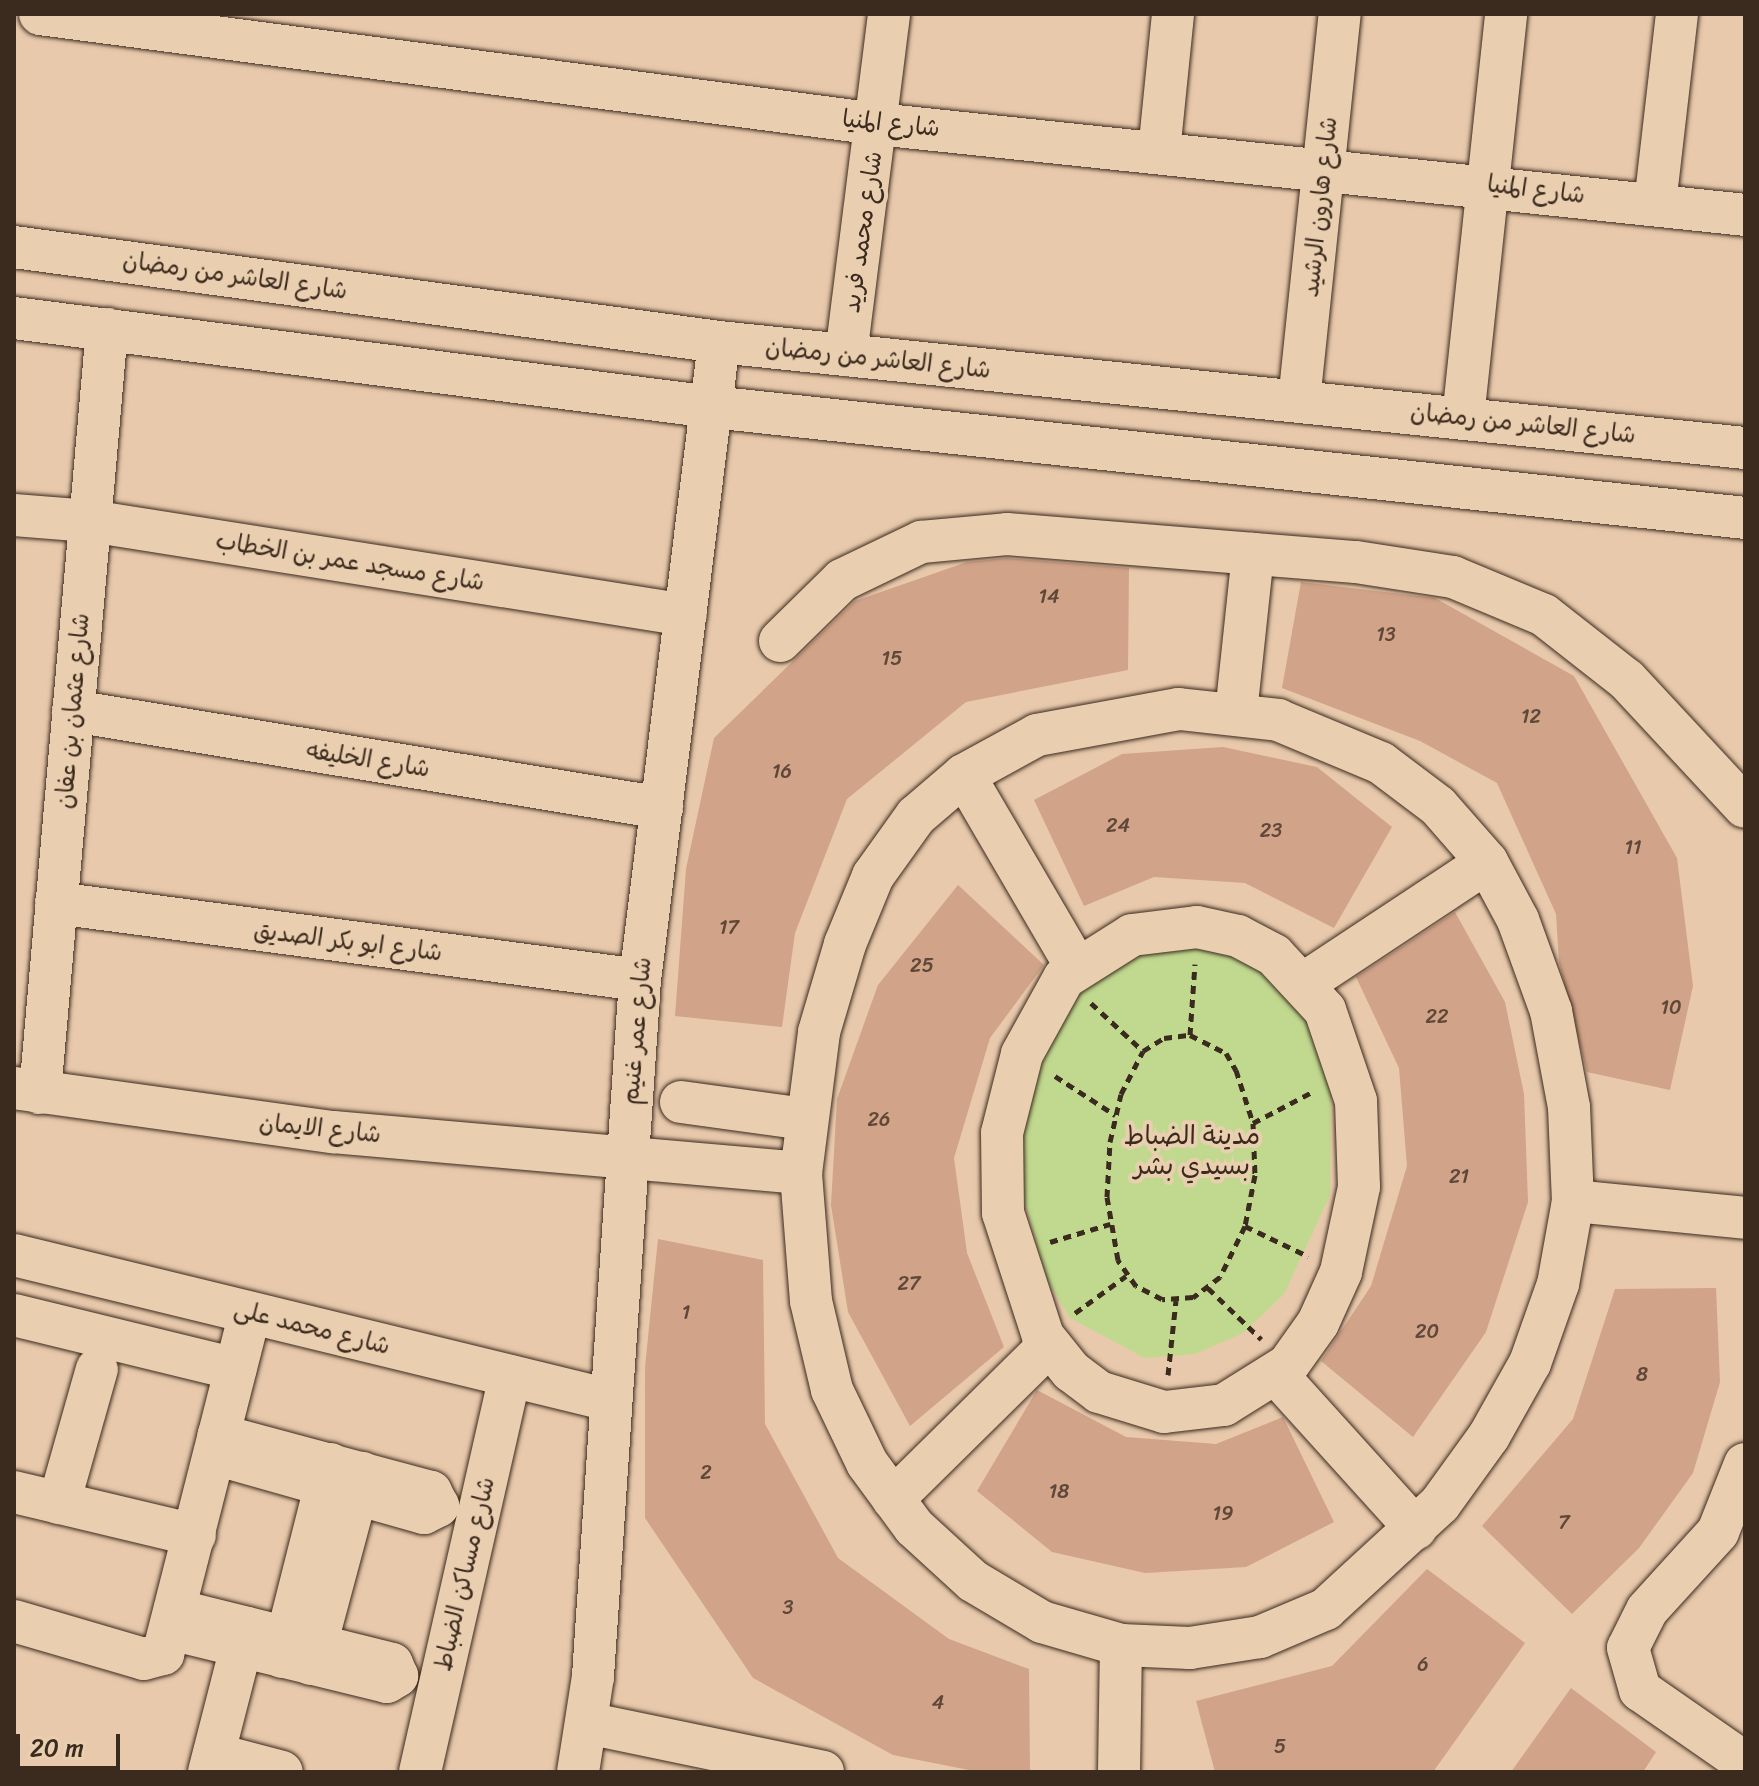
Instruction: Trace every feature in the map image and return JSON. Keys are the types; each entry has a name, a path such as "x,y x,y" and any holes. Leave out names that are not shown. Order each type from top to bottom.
{"street":[{"name":"شارع المنيا","path":"40,14 264,30 877,124 1489,185 1745,215"},
{"name":"شارع محمد فريد","path":"846,355 889,14"},
{"path":"1159,152 1173,14"},
{"name":"شارع هارون الرشيد","path":"1299,401 1340,14"},
{"path":"1463,418 1506,14"},
{"path":"1655,204 1677,14"},
{"name":"شارع العاشر من رمضان","path":"14,247 719,342 1745,448"},
{"path":"14,318 712,407 1745,518"},
{"name":"شارع عثمان بن عفان","path":"27,1091 56,903 107,329"},
{"name":"شارع عمر غنيم","path":"578,1772 587,1723 640,980 719,342"},
{"name":"شارع مسجد عمر بن الخطاب","path":"14,515 90,521 686,615"},
{"path":"780,641 842,580 921,542 1007,534 1253,554 1453,577 1544,615 1627,680 1745,807"},
{"path":"1236,713 1253,554"},
{"path":"1179,709 1236,713 1318,731 1381,763 1438,806 1487,862 1518,920 1551,1011 1569,1107 1573,1201 1558,1284 1530,1363 1489,1436 1416,1529 1326,1609 1260,1637 1190,1648 1121,1645 1042,1622 973,1581 893,1499 867,1463 832,1390 811,1301 801,1173 805,1119 819,1032 873,876 916,816 964,775 1037,735 1179,709"},
{"name":"شارع الخليفه","path":"73,711 662,808"},
{"path":"964,775 1070,972"},
{"path":"1306,982 1487,862"},
{"name":"شارع ابو بكر الصديق","path":"56,903 640,980"},
{"path":"1197,927 1238,936 1274,955 1306,982 1325,1010 1349,1073 1361,1159 1341,1272 1282,1370 1224,1405 1164,1412 1099,1392 1046,1340 1012,1253 1001,1187 1002,1133 1022,1054 1070,972 1132,935 1197,927"},
{"name":"شارع الايمان","path":"27,1091 333,1132 801,1173"},
{"path":"681,1102 805,1119"},
{"path":"1573,1201 1745,1218"},
{"name":"شارع محمد على","path":"14,1255 609,1400"},
{"path":"14,1621 151,1660 163,1654 250,1313"},
{"path":"14,1315 236,1369"},
{"path":"893,1499 1046,1340"},
{"path":"59,1503 97,1369"},
{"path":"1282,1370 1416,1529"},
{"name":"شارع مساكن الضباط","path":"420,1772 510,1376"},
{"path":"173,1620 299,1651 344,1479 217,1444"},
{"path":"1745,1464 1718,1532 1647,1610 1628,1648 1640,1690 1745,1763"},
{"path":"14,1492 195,1535"},
{"path":"243,1637 211,1763 282,1772"},
{"path":"1119,1772 1121,1645"},
{"path":"587,1723 744,1764 823,1772"}],"path":[{"path":"1190,1035 1197,927"},
{"path":"1070,972 1143,1051"},
{"path":"1190,1035 1226,1053 1253,1123 1255,1175 1245,1226 1230,1263 1208,1288 1176,1300 1148,1294 1126,1276 1110,1224 1107,1169 1115,1115 1143,1051 1164,1038 1190,1035"},
{"path":"1022,1054 1115,1115"},
{"path":"1253,1123 1349,1073"},
{"path":"1012,1253 1110,1224"},
{"path":"1245,1226 1341,1272"},
{"path":"1046,1340 1126,1276"},
{"path":"1208,1288 1282,1370"},
{"path":"1164,1412 1176,1300"}],"green space":[{"path":"1228,940 1294,995 1315,1033 1331,1092 1330,1195 1284,1294 1243,1333 1195,1354 1145,1358 1070,1318 1047,1280 1021,1188 1024,1091 1088,960"}],"building":[{"path":"1007,558 1129,568 1128,670 966,702 847,799 795,933 782,1027 675,1016 686,869 714,738 855,601 967,562"},
{"path":"1301,582 1435,598 1574,676 1677,858 1693,986 1670,1090 1587,1072 1559,962 1556,914 1497,783 1420,741 1282,688"},
{"path":"1223,747 1317,767 1392,827 1334,928 1245,883 1154,877 1084,906 1034,800 1122,754"},
{"path":"958,885 1044,965 990,1038 954,1158 967,1253 1004,1347 910,1426 848,1312 831,1205 837,1099 878,985"},
{"path":"1455,912 1505,1002 1524,1094 1528,1202 1486,1332 1413,1437 1321,1361 1371,1286 1407,1166 1399,1068 1356,977"},
{"path":"658,1239 763,1260 765,1424 838,1558 949,1639 1029,1669 1030,1772 979,1772 893,1755 753,1678 645,1518 645,1367"},
{"path":"1716,1288 1720,1382 1693,1473 1639,1548 1572,1614 1482,1526 1573,1419 1615,1289"},
{"path":"1037,1390 1126,1437 1216,1444 1283,1417 1334,1522 1246,1567 1145,1573 1052,1552 977,1491"},
{"path":"1427,1569 1525,1643 1433,1772 1215,1772 1196,1701 1332,1666"},
{"path":"1571,1688 1656,1752 1643,1772 1511,1772"}],"district":[{"name":"مدينة الضباط بسيدي بشر","path":"1192,1151"}]}
